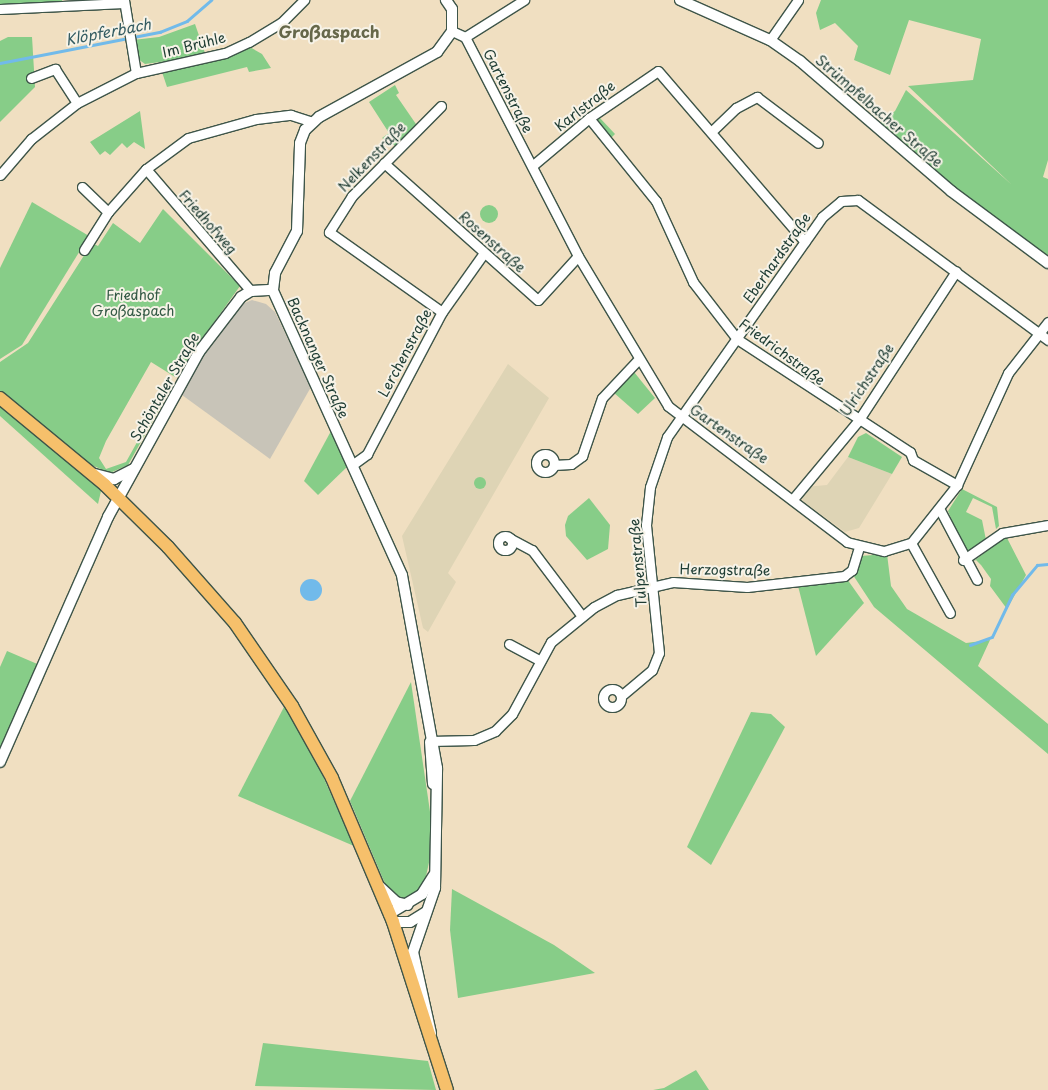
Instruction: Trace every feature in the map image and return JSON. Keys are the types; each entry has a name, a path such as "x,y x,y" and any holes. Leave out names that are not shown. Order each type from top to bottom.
{"main road":[{"path":"0,398 119,498 214,597 274,678 325,762 378,884 431,1033 447,1090"}],"street":[{"name":"Im Brühle","path":"0,175 31,138 77,103 136,73 225,53 281,23 304,0"},
{"path":"84,250 108,212 146,169 188,138 222,125 291,115 312,122 437,52 452,32 452,9 446,0"},
{"path":"452,32 465,37 524,0"},
{"name":"Strümpfelbacher Straße","path":"680,0 770,40 800,60 951,191 1048,263"},
{"path":"770,40 798,0"},
{"path":"0,9 124,2 126,28 136,73"},
{"name":"Gartenstraße","path":"465,37 578,256 637,361 678,416 859,547 891,551 911,543"},
{"path":"31,78 55,68 77,103"},
{"name":"Karlstraße","path":"532,166 589,118 658,71 711,132"},
{"path":"805,242 711,132 736,108 756,97 818,143"},
{"name":"Nelkenstraße","path":"442,106 352,196 329,232 442,312"},
{"name":"Friedrichstraße","path":"589,118 656,201 694,282 737,340 957,485"},
{"name":"Backnanger Straße","path":"312,122 300,143 297,231 275,272 273,290 402,575 430,742 437,768 435,790 438,823 437,869 413,958 432,1020 431,1033"},
{"name":"Rosenstraße","path":"384,163 484,254 538,300 578,256"},
{"name":"Friedhofweg","path":"146,169 250,291"},
{"path":"82,187 108,212"},
{"name":"Eberhardstraße","path":"678,416 737,340 805,242 841,201 858,200 1048,340"},
{"name":"Lerchenstraße","path":"352,465 367,454 442,312 484,254"},
{"name":"Ulrichstraße","path":"793,499 858,421 956,271"},
{"path":"250,291 273,290"},
{"name":"Schöntaler Straße","path":"0,762 32,697 119,498 199,352 234,304 250,291"},
{"path":"950,613 911,543 940,510 957,485 1008,373 1048,322"},
{"path":"554,465 571,464 582,456 602,398 637,361"},
{"name":"Tulpenstraße","path":"621,696 657,662 660,640 646,525 650,487 678,416"},
{"path":"86,469 114,479 136,466"},
{"path":"940,510 964,560 977,580"},
{"path":"964,560 1002,533 1048,525"},
{"path":"509,538 532,550 582,616"},
{"name":"Herzogstraße","path":"430,742 474,740 495,731 512,714 539,660 551,642 582,616 617,595 652,586 700,582 757,586 844,576 852,570 859,547"},
{"path":"509,644 539,660"},
{"path":"391,918 422,894 437,869"},
{"path":"378,884 396,902 408,904"},
{"path":"391,918 410,922 426,912"}],"shaded area":[{"path":"252,300 266,304 275,312 311,387 270,459 182,395 203,353 242,304"},
{"path":"508,364 549,398 448,573 456,582 428,632 423,628 402,536"},
{"path":"848,457 892,474 859,528 845,532 803,501 801,494 805,487 827,485"}],"green space":[{"path":"0,0 62,0 63,3 0,4"},
{"path":"821,0 1048,0 1048,160 1043,177 1048,179 1048,259 876,126 895,111 906,90 1012,185 908,86 973,80 981,39 909,20 890,75 854,60 858,46 835,23 820,30 816,13"},
{"path":"195,24 206,56 145,64 138,59 133,40 159,37"},
{"path":"8,37 32,37 35,87 0,122 0,41"},
{"path":"248,46 262,54 271,68 249,72 247,67 167,87 161,69 216,60"},
{"path":"395,85 399,93 396,95 418,127 397,147 382,138 389,133 369,102"},
{"path":"140,111 145,149 134,142 127,148 122,143 110,155 105,151 100,155 90,142"},
{"path":"599,117 615,134 611,138 595,120"},
{"path":"32,202 89,236 22,345 0,359 0,268"},
{"path":"489,205 495,208 498,214 495,220 489,223 483,220 480,214 483,208"},
{"name":"Friedhof Großaspach","path":"163,209 240,286 175,377 151,362 106,441 99,458 106,469 126,462 165,392 164,386 170,390 128,465 110,473 89,464 0,392 0,362 28,343 92,243 98,246 113,223 140,243"},
{"path":"634,372 655,398 638,414 613,392"},
{"path":"0,405 94,483 101,491 98,504 0,416"},
{"path":"331,431 348,466 318,495 304,481"},
{"path":"866,433 902,457 892,474 848,457 858,437"},
{"path":"478,477 482,477 486,483 482,489 478,489 474,485 474,481"},
{"path":"962,489 997,507 999,526 996,529 992,507 973,498 966,512 982,520 986,540 969,552 964,550 948,511"},
{"path":"589,498 610,525 608,549 587,560 566,536 565,525 568,516"},
{"path":"1006,536 1026,575 1007,609 990,586 991,579 981,565 976,560 970,564"},
{"path":"887,554 891,586 907,609 966,643 990,640 978,666 1048,724 1048,754 874,607 853,575 860,556"},
{"path":"847,579 864,603 816,656 798,586"},
{"path":"7,651 42,666 0,756 0,667"},
{"path":"411,682 434,839 425,881 416,893 403,900 386,886 350,801"},
{"path":"285,705 318,765 354,846 238,796"},
{"path":"751,712 771,714 785,727 711,865 687,847"},
{"path":"452,889 554,945 595,973 458,998 450,930"},
{"path":"263,1043 428,1061 436,1090 255,1086"},
{"path":"696,1070 709,1090 653,1090 664,1088"}],"water":[{"path":"311,579 321,586 322,590 315,600 311,601 301,594 300,590 307,580"}],"waterway":[{"name":"Klöpferbach","path":"0,63 160,32 187,21 211,0"},
{"path":"970,645 992,637 1012,595 1037,565 1048,564"}],"district":[{"name":"Großaspach","path":"329,31"}]}
